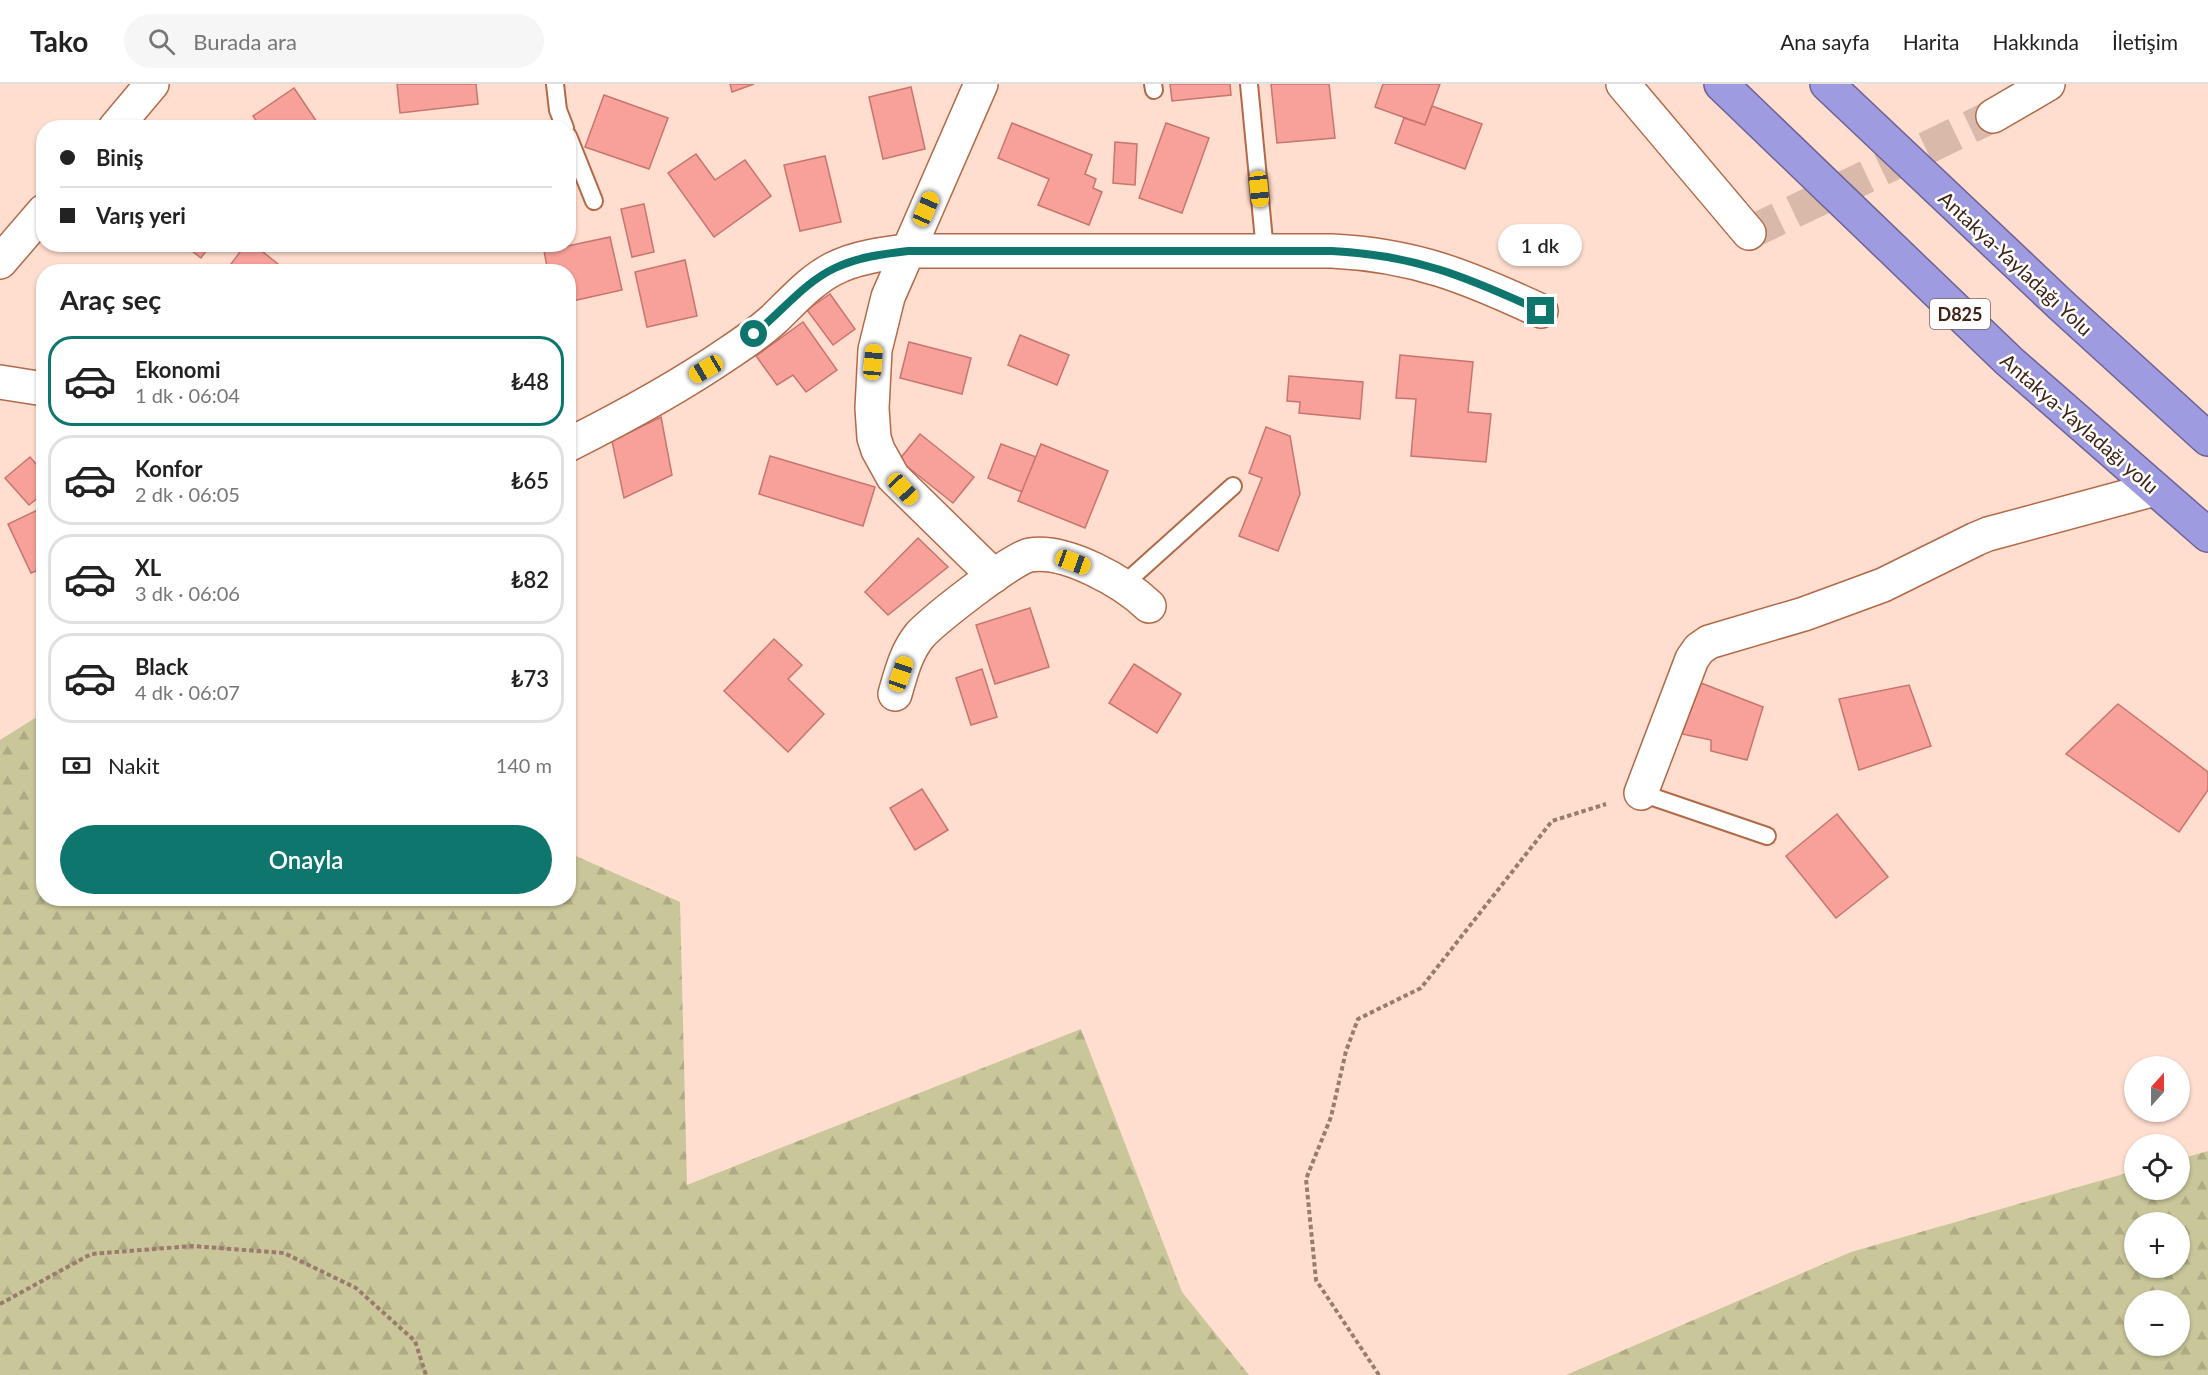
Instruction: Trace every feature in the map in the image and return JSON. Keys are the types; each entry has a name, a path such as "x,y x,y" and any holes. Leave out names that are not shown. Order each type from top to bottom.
{"highway":[{"name":"Antakya-Yayladağı yolu","path":"1721,84 2009,361 2208,535"},
{"name":"Antakya-Yayladağı Yolu","path":"1827,84 2061,306 2208,439"}],"street":[{"path":"122,120 152,84"},
{"path":"981,84 888,297 874,350 872,408 874,438 884,464 893,477 994,576"},
{"path":"1623,84 1749,233"},
{"path":"1993,116 2048,84"},
{"path":"0,262 36,220"},
{"path":"576,442 706,369 773,320 795,297 833,269 867,257 908,251 1332,251 1367,253 1458,274 1541,311"},
{"path":"0,382 36,388"},
{"path":"1641,793 1692,660 1699,649 1709,642 1804,614 1883,585 1988,534 2155,489"},
{"path":"896,694 905,661 920,636 994,576 1022,558 1041,555 1061,558 1085,567 1123,585 1149,606"}],"lane":[{"path":"555,84 558,110 562,120"},
{"path":"1249,84 1265,251"},
{"path":"576,156 594,201"},
{"path":"1123,585 1233,486"},
{"path":"1641,793 1767,836"}],"path":[{"path":"1379,1375 1316,1280 1306,1179 1331,1117 1346,1051 1358,1019 1421,988 1552,821 1641,793"},
{"path":"0,1304 91,1254 192,1246 284,1253 356,1288 415,1341 426,1375"}],"green space":[{"path":"36,717 36,906 576,906 576,856 680,902 687,1185 1081,1029 1182,1292 1249,1375 0,1375 0,740"},
{"path":"2208,1151 2208,1375 1566,1375 1851,1252 2124,1174 2124,1200 2190,1200 2190,1156"}],"building":[{"path":"397,84 476,84 478,104 400,113"},
{"path":"730,84 754,84 732,92"},
{"path":"1170,84 1230,84 1231,95 1172,101"},
{"path":"1271,84 1329,84 1335,138 1277,143"},
{"path":"1383,84 1440,84 1425,125 1375,107"},
{"path":"911,87 925,149 883,159 869,97"},
{"path":"294,88 316,120 256,120 253,116"},
{"path":"604,95 668,118 649,169 585,147"},
{"path":"1432,106 1482,124 1465,169 1395,143 1404,118 1425,125"},
{"path":"1012,123 1092,155 1085,174 1096,179 1093,188 1102,192 1089,225 1038,205 1049,179 998,158"},
{"path":"1166,123 1209,138 1182,213 1139,198"},
{"path":"1115,142 1137,144 1135,185 1113,183"},
{"path":"696,154 715,180 745,160 771,196 714,237 668,173"},
{"path":"825,156 841,222 800,231 784,165"},
{"path":"644,204 654,252 632,257 621,209"},
{"path":"610,237 622,290 576,300 576,264 546,264 544,252 576,252 576,244"},
{"path":"193,252 205,252 201,258"},
{"path":"240,252 263,252 278,264 231,264"},
{"path":"685,260 697,316 647,327 635,272"},
{"path":"830,294 855,329 833,345 807,310"},
{"path":"803,322 837,370 806,392 793,375 777,385 756,356"},
{"path":"1020,335 1069,355 1057,385 1008,365"},
{"path":"909,342 971,358 962,394 900,378"},
{"path":"1400,355 1473,362 1468,412 1491,414 1486,462 1411,456 1416,399 1396,398"},
{"path":"1289,376 1363,382 1360,419 1299,413 1300,402 1287,401"},
{"path":"661,417 672,475 624,498 612,441"},
{"path":"1266,427 1290,436 1300,494 1278,551 1239,536 1262,478 1249,473"},
{"path":"920,434 974,477 953,503 899,460"},
{"path":"1001,444 1036,457 1022,492 988,478"},
{"path":"1041,444 1108,471 1085,528 1018,501"},
{"path":"770,456 875,487 863,526 759,494"},
{"path":"30,457 36,464 36,499 29,505 5,478"},
{"path":"36,511 36,571 31,573 8,524"},
{"path":"918,538 948,567 888,615 865,592"},
{"path":"1030,608 1049,667 995,684 976,625"},
{"path":"774,639 802,665 788,679 824,714 788,752 724,691"},
{"path":"1134,664 1181,694 1157,733 1109,703"},
{"path":"982,669 997,717 971,725 956,678"},
{"path":"1701,683 1763,707 1747,760 1711,751 1711,740 1682,734"},
{"path":"1909,685 1931,746 1859,770 1839,699"},
{"path":"2118,704 2208,772 2208,790 2179,832 2066,754"},
{"path":"922,789 948,830 915,850 890,808"},
{"path":"1837,814 1888,877 1836,918 1786,856"}],"tunnel":[{"path":"1749,233 1993,116"}],"route":[{"path":"754,334 773,320 814,281 833,269 867,257 908,251 1332,251 1367,253 1458,274 1541,311"}]}
